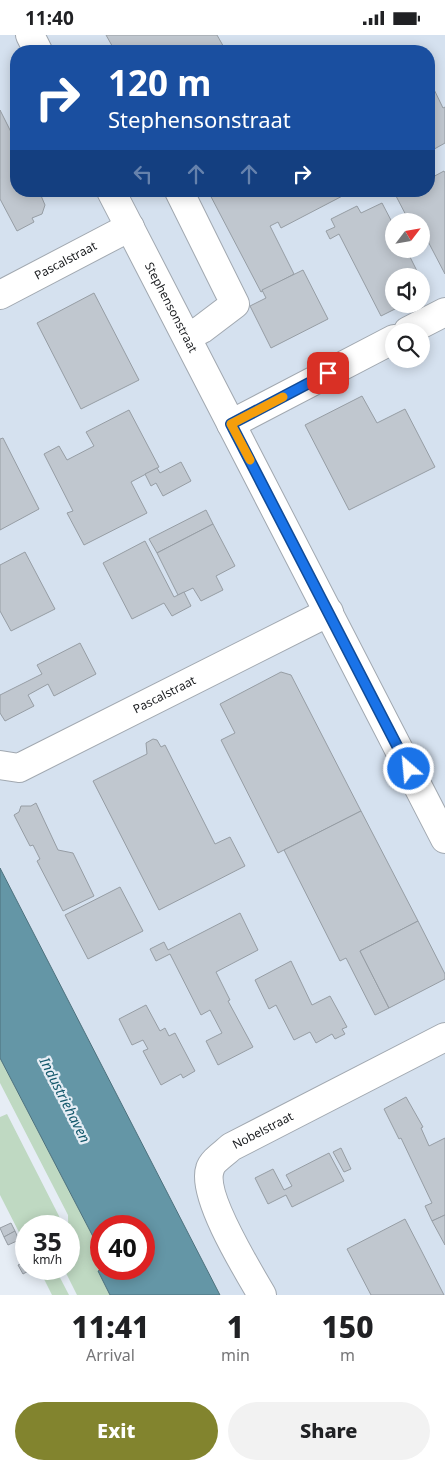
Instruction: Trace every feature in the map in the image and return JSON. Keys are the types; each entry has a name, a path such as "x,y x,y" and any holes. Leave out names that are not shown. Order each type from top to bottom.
{"street":[{"name":"Stephensonstraat","path":"114,197 445,839"},
{"path":"183,197 235,304 202,329 187,337"},
{"name":"Pascalstraat","path":"0,295 130,227"},
{"path":"424,323 445,312"},
{"path":"231,424 385,344"},
{"name":"Pascalstraat","path":"0,765 19,768 328,612"},
{"name":"Nobelstraat","path":"262,1295 220,1219 208,1179 210,1167 231,1147 445,1037"}],"shaded area":[{"path":"0,35 445,35 445,1295 221,1295 41,973 0,893"}],"green space":[{"path":"0,1058 90,1231 90,1280 102,1280 110,1295 77,1295 70,1280 80,1280 80,1215 68,1215 0,1083"},
{"path":"7,1114 58,1215 15,1215 15,1224 0,1195 0,1117"},
{"path":"44,1280 61,1280 69,1295 52,1295"}],"water":[{"name":"Industriehaven","path":"0,868 220,1295 110,1295 102,1280 155,1280 155,1215 90,1215 90,1231 0,1058"}],"building":[{"path":"106,35 217,35 223,45 112,45"},
{"path":"435,91 443,108 445,107 445,143 435,149"},
{"path":"0,110 10,130 10,197 42,197 45,205 42,214 32,218 34,222 17,231 0,199"},
{"path":"444,171 445,274 430,245 430,213 405,213 397,197 435,197 435,176"},
{"path":"211,197 340,197 281,228 278,222 270,226 294,274 261,292"},
{"path":"382,203 387,213 385,213 385,258 410,258 416,268 385,268 385,313 387,313 381,316 339,234 330,239 326,231 335,227 331,219 357,206 361,213"},
{"path":"303,270 328,319 271,348 250,306 266,298 262,290"},
{"path":"94,293 139,380 81,409 37,323"},
{"path":"362,396 377,423 405,409 435,467 349,510 305,425"},
{"path":"129,410 159,467 131,482 147,513 84,545 67,513 73,511 44,454 59,446 67,460 94,446 86,432"},
{"path":"3,438 39,509 0,530 0,439"},
{"path":"181,462 191,481 163,496 156,483 151,486 145,474 157,468 160,473"},
{"path":"206,510 213,524 157,553 149,539"},
{"path":"213,524 235,566 216,576 223,590 201,601 193,588 178,595 157,553"},
{"path":"145,541 174,597 184,592 191,606 172,616 164,603 132,619 103,563"},
{"path":"25,552 55,609 11,631 0,611 0,565"},
{"path":"80,643 96,674 54,696 48,684 28,695 34,706 5,721 0,713 0,695 42,674 37,665"},
{"path":"281,672 291,675 361,811 278,853 221,740 235,733 220,704"},
{"path":"153,739 157,740 161,747 165,745 215,844 230,837 245,866 159,910 93,781 147,754 146,743"},
{"path":"36,803 58,850 73,853 94,896 63,911 37,861 40,859 33,845 30,846 14,815 19,812 21,806 31,806"},
{"path":"361,811 418,921 360,951 389,1008 375,1015 346,958 340,961 284,850"},
{"path":"120,887 143,931 88,959 65,915"},
{"path":"240,913 258,950 216,972 230,1000 228,1001 253,1047 218,1065 206,1041 222,1033 210,1010 201,1015 170,954 156,961 150,949 164,942 168,950"},
{"path":"418,921 445,974 445,979 389,1008 360,951"},
{"path":"291,961 312,1005 330,996 347,1027 342,1029 345,1034 335,1039 332,1034 316,1043 310,1032 294,1040 276,1005 269,1009 255,980"},
{"path":"146,1005 160,1031 165,1028 169,1036 175,1033 195,1071 183,1078 181,1074 161,1085 143,1051 148,1049 143,1040 132,1045 119,1019"},
{"path":"406,1097 423,1127 421,1128 429,1146 445,1138 445,1215 432,1221 425,1206 432,1203 401,1138 399,1139 384,1109"},
{"path":"341,1148 351,1169 344,1172 333,1152"},
{"path":"329,1153 344,1181 292,1207 286,1195 268,1204 255,1178 273,1169 284,1190 292,1186 286,1175"},
{"path":"445,1215 445,1245 432,1221"},
{"path":"405,1219 444,1295 371,1295 347,1249"},
{"path":"11,1223 15,1231 4,1237 0,1228"},
{"path":"15,1231 15,1242 8,1245 4,1237"}],"slow traffic":[{"path":"250,460 231,424 283,397"}],"route":[{"path":"328,373 231,424 409,769"}]}
